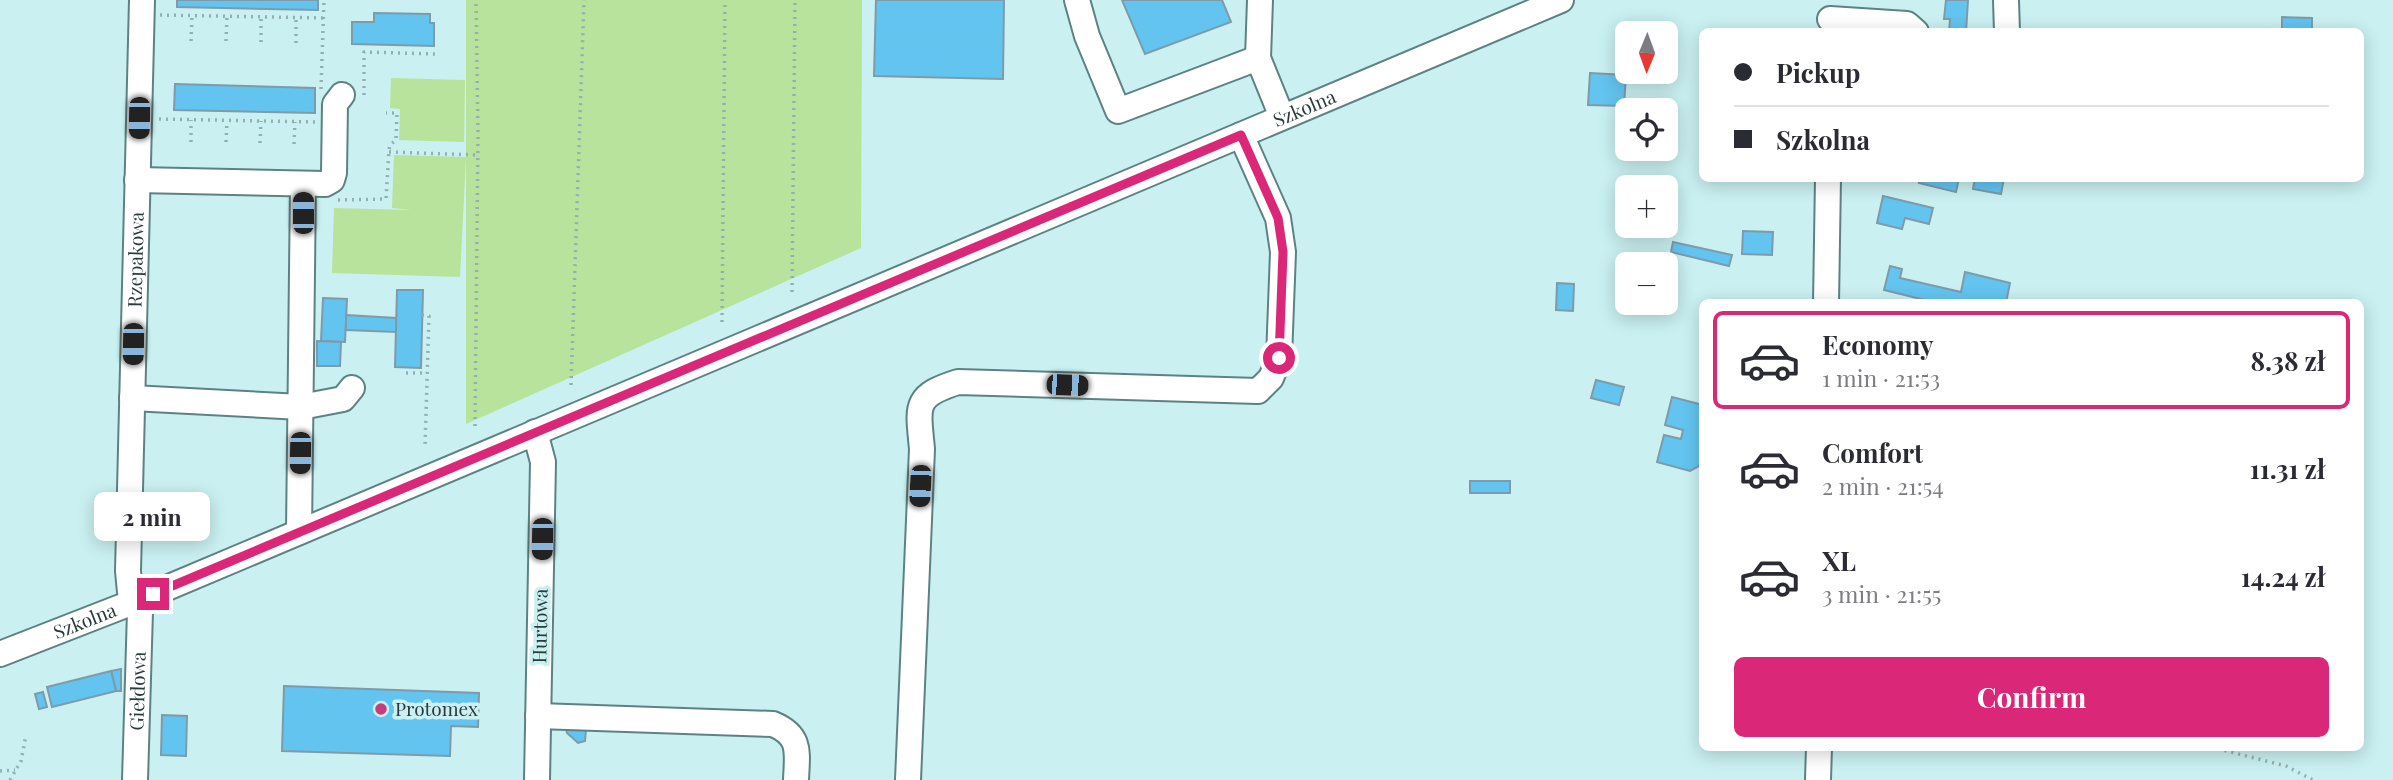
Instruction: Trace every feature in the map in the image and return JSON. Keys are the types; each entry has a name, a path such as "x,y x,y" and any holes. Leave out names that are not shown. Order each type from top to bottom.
{"street":[{"path":"1077,0 1087,36 1118,111 1258,58"},
{"path":"1261,0 1258,58 1282,117"},
{"name":"Szkolna","path":"0,654 136,601 1562,0"},
{"path":"2006,0 2007,28"},
{"name":"Rzepakowa","path":"136,601 128,582 137,180 145,7"},
{"path":"1830,17 1907,24 1912,28"},
{"path":"137,180 314,185 332,180 335,104 342,94"},
{"path":"908,780 922,449 919,417 921,402 934,389 958,382 1258,391 1271,378 1279,358 1283,252 1278,218 1241,135"},
{"path":"1826,299 1828,182"},
{"path":"299,532 301,407 314,185"},
{"path":"132,398 301,407 343,399 352,388"},
{"name":"Hurtowa","path":"536,432 543,463 537,780"},
{"name":"Giełdowa","path":"135,780 140,611 136,601"},
{"path":"538,716 773,724 785,729 794,740 797,752 796,780"},
{"path":"1818,780 1819,751"}],"path":[{"path":"324,0 323,18 342,94"},
{"path":"475,426 478,155 476,0"},
{"path":"572,385 584,0"},
{"path":"722,322 725,0"},
{"path":"792,292 795,0"},
{"path":"145,7 192,15 323,18"},
{"path":"191,41 192,15"},
{"path":"226,41 227,16"},
{"path":"261,17 261,42"},
{"path":"296,18 296,43"},
{"path":"342,94 364,52 435,54"},
{"path":"314,185 336,200 386,199 389,152 390,145 396,140 397,113 386,113"},
{"path":"157,119 335,123"},
{"path":"191,120 191,142"},
{"path":"226,142 227,121"},
{"path":"260,143 261,121"},
{"path":"294,144 295,122"},
{"path":"389,152 478,155"},
{"path":"422,316 429,316 425,446"},
{"path":"406,373 427,373"},
{"path":"10,780 21,761 26,735"},
{"path":"2227,751 2286,766 2313,780"},
{"path":"0,771 15,770"}],"green space":[{"path":"466,0 862,0 861,248 466,424 466,158 460,277 332,273 334,208 412,210 392,208 394,155 466,157"},
{"path":"391,78 465,80 464,142 399,140 400,109 390,108"}],"building":[{"path":"177,0 318,0 318,10 177,7"},
{"path":"876,0 1004,0 1003,79 874,76"},
{"path":"1122,0 1222,0 1231,22 1145,54"},
{"path":"1946,0 1968,0 1966,28 1949,28 1950,19 1944,19"},
{"path":"374,13 430,14 430,23 434,23 434,46 352,44 352,22 374,22"},
{"path":"2282,17 2312,18 2312,28 2282,28"},
{"path":"1590,73 1615,74 1615,84 1625,84 1625,98 1615,98 1615,106 1588,105"},
{"path":"175,84 315,88 315,113 174,110"},
{"path":"1919,182 1958,182 1956,192"},
{"path":"1974,182 2003,182 2001,194 1973,189"},
{"path":"1883,196 1933,208 1929,224 1905,218 1902,229 1877,223"},
{"path":"1743,231 1773,232 1772,255 1742,254"},
{"path":"1673,242 1732,255 1729,266 1671,252"},
{"path":"1890,266 1902,269 1900,278 1961,292 1965,272 2010,283 2007,299 1921,299 1884,290"},
{"path":"1557,283 1574,284 1573,311 1556,310"},
{"path":"397,290 423,290 421,368 395,367"},
{"path":"323,298 347,299 345,342 321,341"},
{"path":"346,315 396,318 396,332 346,330"},
{"path":"317,341 341,342 340,366 317,366"},
{"path":"1596,380 1624,387 1619,405 1591,398"},
{"path":"1672,397 1699,404 1699,466 1690,471 1657,462 1664,435 1681,439 1683,430 1665,425"},
{"path":"1470,481 1510,481 1510,493 1470,493"},
{"path":"121,669 121,691 116,691 111,671"},
{"path":"111,671 116,691 52,707 47,687"},
{"name":"Protomex","path":"284,686 479,693 478,727 451,726 450,756 282,751"},
{"path":"43,692 47,707 39,709 35,694"},
{"path":"162,715 187,716 186,756 161,755"},
{"path":"566,729 586,730 585,741 578,743"}],"place":[{"name":"Protomex","path":"381,709"}],"route":[{"path":"153,594 1241,135 1278,218 1283,252 1279,358"}]}
